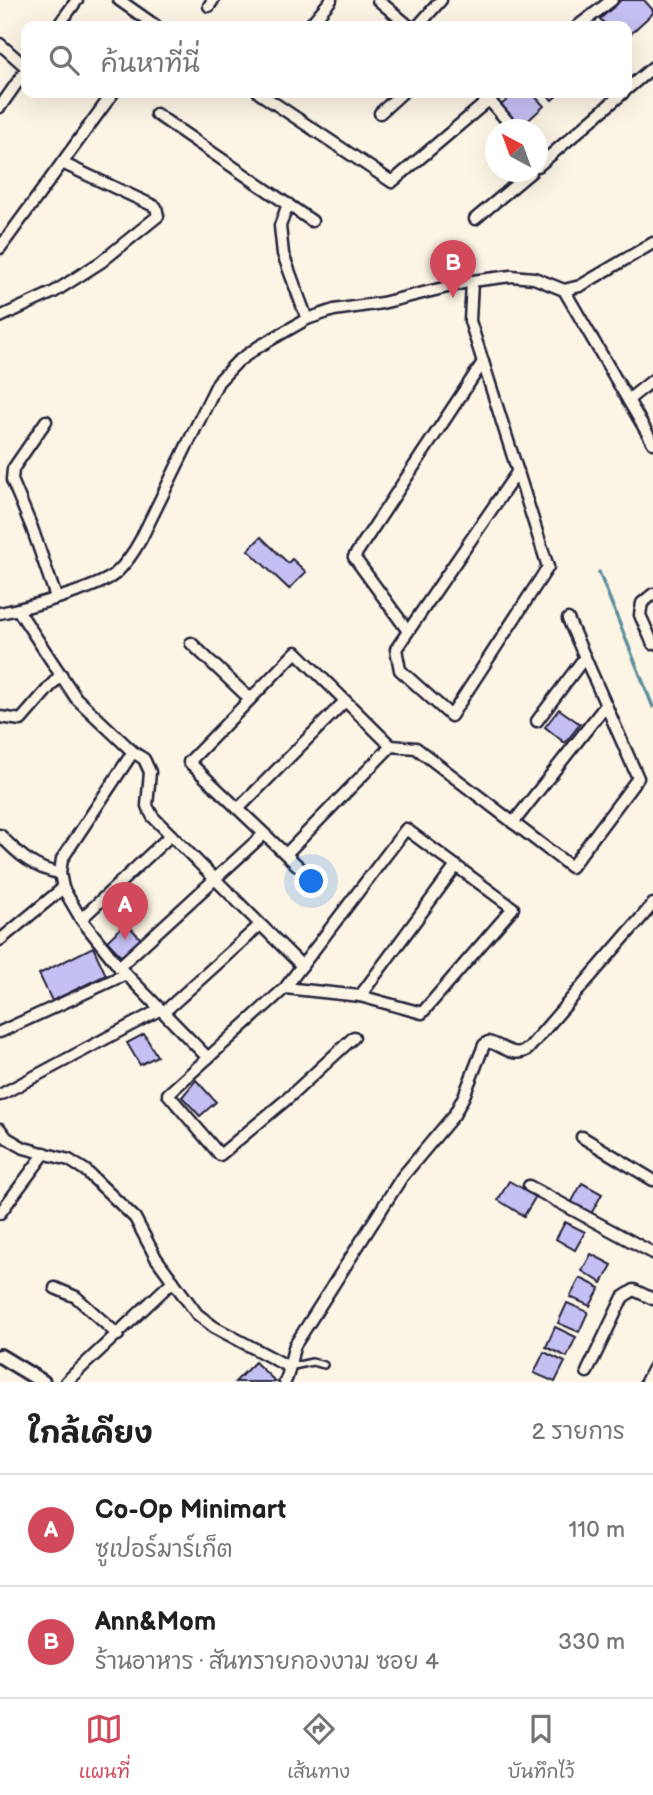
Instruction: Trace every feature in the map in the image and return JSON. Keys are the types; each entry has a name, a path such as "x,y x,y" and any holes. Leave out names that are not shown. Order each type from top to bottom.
{"street":[{"path":"62,21 77,0"},
{"path":"119,0 149,21"},
{"path":"313,21 331,0"},
{"path":"378,0 403,21"},
{"path":"422,21 441,0"},
{"path":"585,21 612,0"},
{"path":"0,44 21,63"},
{"path":"632,85 653,67"},
{"path":"0,107 21,76"},
{"path":"0,248 109,98"},
{"path":"266,98 392,182 487,98"},
{"path":"380,113 396,98"},
{"path":"492,98 507,119"},
{"path":"548,155 617,98"},
{"path":"156,114 312,221"},
{"path":"0,317 54,292 101,262 158,216 156,207 62,163"},
{"path":"475,219 519,182"},
{"path":"288,204 280,226 283,254 307,319"},
{"path":"0,613 18,610 96,585 113,576 129,560 141,539 218,382 247,354 307,319 334,310 382,303 472,281 511,276 534,278 564,290 580,286 653,243"},
{"path":"472,281 470,321 518,471 548,567 451,716 400,670 396,649 518,471"},
{"path":"564,290 653,443"},
{"path":"408,631 354,557 483,362"},
{"path":"628,400 653,380"},
{"path":"46,421 13,469 12,480 56,597"},
{"path":"653,594 642,603 640,615 653,643"},
{"path":"18,610 76,698 132,752 144,760 150,772 147,806 153,817 302,966"},
{"path":"319,886 189,762 296,652 391,746 416,748 570,867 638,778 568,619"},
{"path":"191,643 250,699"},
{"path":"537,721 585,657"},
{"path":"0,717 21,720 61,674"},
{"path":"238,809 345,701"},
{"path":"513,823 606,705"},
{"path":"286,855 391,746"},
{"path":"132,752 62,859 60,873 63,888 81,919 122,971 208,1058"},
{"path":"285,988 360,996 422,1013 513,908 406,829 285,988 168,1094 220,1155 287,1099 354,1037"},
{"path":"0,1032 122,971 264,834"},
{"path":"0,835 31,863 60,873"},
{"path":"81,919 171,835"},
{"path":"360,996 456,866"},
{"path":"0,940 63,888"},
{"path":"285,1382 295,1345 402,1177 454,1115 484,1045 488,1042 494,1043 521,1054 528,1049 653,904"},
{"path":"0,1095 162,1011 260,925"},
{"path":"0,1129 7,1138 24,1148 69,1160 85,1170 135,1218 164,1269 197,1314 214,1327 289,1367"},
{"path":"582,1136 653,1180"},
{"path":"0,1213 45,1153"},
{"path":"528,1186 653,1253"},
{"path":"65,1382 173,1281"},
{"path":"55,1288 76,1297 118,1335"},
{"path":"587,1372 623,1297 634,1290 653,1299"},
{"path":"0,1356 43,1382"},
{"path":"646,1382 653,1368"}],"lane":[{"path":"289,1367 303,1363 324,1365"}],"building":[{"path":"621,0 644,0 653,10 632,32 632,21 600,19"},
{"path":"509,98 537,98 544,106 530,119 514,119 501,105"},
{"path":"261,537 288,563 292,559 306,572 289,589 248,550"},
{"path":"559,709 580,724 565,743 545,727"},
{"path":"126,923 142,940 123,958 107,941"},
{"path":"93,947 106,975 52,1001 39,974"},
{"path":"144,1034 157,1056 140,1065 127,1043"},
{"path":"196,1080 216,1102 200,1116 182,1097"},
{"path":"509,1181 536,1196 524,1216 498,1200"},
{"path":"582,1183 602,1194 591,1214 571,1203"},
{"path":"565,1222 585,1232 575,1250 556,1239"},
{"path":"591,1254 612,1265 602,1283 582,1271"},
{"path":"580,1278 600,1288 590,1306 570,1297"},
{"path":"567,1303 588,1312 579,1332 558,1323"},
{"path":"555,1327 576,1337 567,1357 546,1347"},
{"path":"544,1352 565,1362 555,1382 534,1373"},
{"path":"255,1362 276,1382 235,1382"}],"waterway":[{"path":"599,572 653,707"}],"place":[{"name":"Ann&Mom","path":"453,298"},
{"name":"Co-Op Minimart","path":"125,940"}]}
